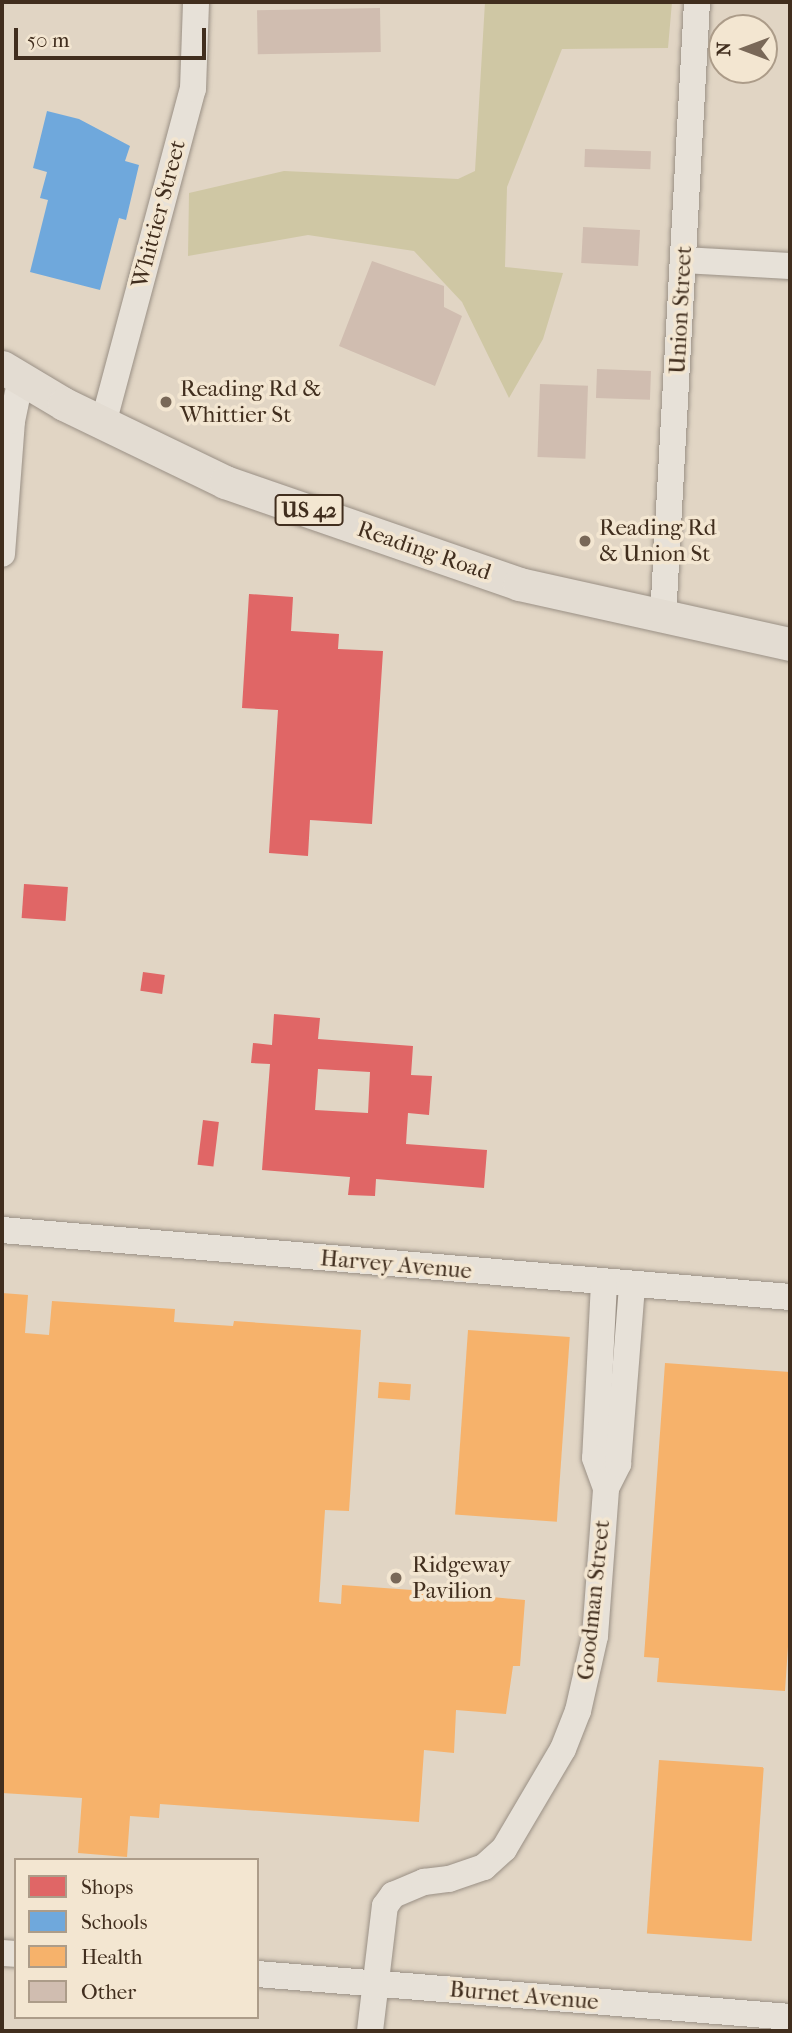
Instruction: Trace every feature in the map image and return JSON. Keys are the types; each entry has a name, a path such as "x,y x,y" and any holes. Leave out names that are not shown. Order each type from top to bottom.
{"main road":[{"name":"Reading Road","path":"11,372 103,425 225,482 519,584 790,644"}],"street":[{"name":"Whittier Street","path":"103,425 193,89 196,2"},
{"name":"Union Street","path":"663,618 697,2"},
{"path":"684,260 790,266"},
{"path":"2,554 12,421 11,372"},
{"name":"Harvey Avenue","path":"2,1230 632,1286 790,1297"},
{"name":"Goodman Street","path":"604,1283 595,1458 606,1488"},
{"name":"Goodman Street","path":"370,2031 381,1920 393,1895 424,1882 449,1880 484,1867 504,1849 563,1749 588,1681 606,1488 618,1464 632,1286"},
{"name":"Burnet Avenue","path":"259,1974 374,1984 688,2020 790,2017"}],"shaded area":[{"path":"485,2 672,2 668,48 562,49 507,187 505,267 563,273 543,339 509,398 462,302 414,251 308,235 188,256 189,193 284,171 458,179 475,171"}],"building: Shops":[{"path":"249,594 293,597 291,631 339,634 338,649 383,651 372,824 310,820 308,856 269,853 278,710 242,708"},
{"path":"24,884 68,887 66,921 22,918"},
{"path":"143,972 165,975 162,994 140,991"},
{"path":"274,1014 320,1018 318,1039 413,1046 411,1075 432,1076 429,1115 408,1113 406,1144 487,1150 484,1188 376,1179 375,1196 348,1195 350,1177 262,1170 270,1064 251,1063 253,1043 272,1045","holes":["318,1069 370,1072 368,1113 315,1110"]},
{"path":"203,1120 219,1122 213,1167 198,1165"}],"building: Schools":[{"path":"47,111 79,119 130,146 125,161 139,165 126,220 119,218 100,290 30,272 48,200 40,198 47,172 33,168"}],"building: Health":[{"path":"2,1293 28,1295 25,1333 49,1335 52,1301 175,1309 174,1322 233,1326 234,1321 361,1330 349,1511 325,1510 319,1602 341,1604 342,1585 468,1594 468,1586 493,1588 492,1597 525,1600 520,1666 513,1666 506,1714 456,1710 454,1753 424,1750 419,1822 160,1804 159,1818 130,1816 127,1857 78,1853 82,1798 2,1793"},
{"path":"468,1330 570,1337 557,1522 455,1515"},
{"path":"665,1363 790,1372 790,1617 785,1691 657,1682 659,1658 644,1657"},
{"path":"379,1382 411,1384 410,1400 378,1398"},
{"path":"659,1760 764,1767 752,1941 647,1934"}],"building: Other":[{"path":"380,8 381,52 258,54 257,10"},
{"path":"585,149 651,151 650,169 584,167"},
{"path":"583,227 640,230 638,266 581,263"},
{"path":"372,261 444,286 444,307 462,316 435,386 339,346"},
{"path":"597,369 651,371 650,400 596,398"},
{"path":"540,384 588,386 585,459 537,457"}],"place":[{"name":"Reading Rd & Whittier St","path":"166,402"},
{"name":"Reading Rd & Union St","path":"585,541"},
{"name":"Ridgeway Pavilion","path":"396,1578"}]}
